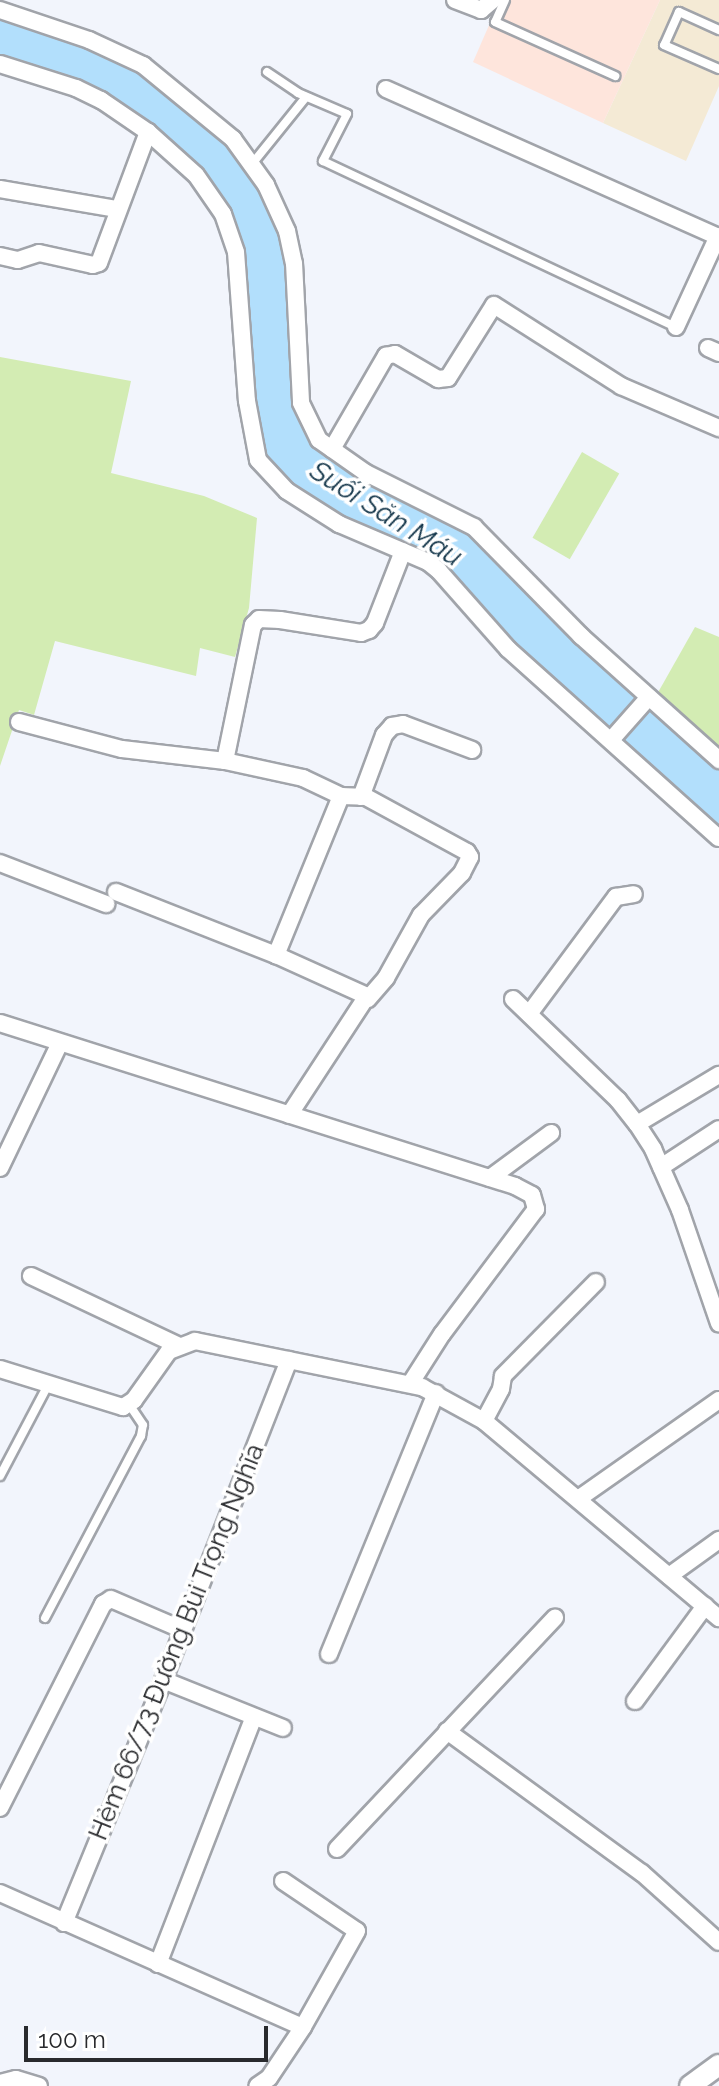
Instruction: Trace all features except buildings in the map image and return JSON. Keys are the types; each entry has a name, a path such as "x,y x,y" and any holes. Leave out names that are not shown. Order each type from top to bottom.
{"street":[{"path":"455,0 481,10 493,0"},
{"path":"0,10 89,40 143,65 233,139 266,185 287,231 294,263 301,403 319,440 366,473 474,527 581,636 719,760"},
{"path":"0,64 76,88 101,100 148,132 196,175 223,214 236,252 247,401 258,460 287,491 339,524 403,551 439,571 508,649 719,838"},
{"path":"386,89 718,237 676,327"},
{"path":"0,256 18,260 39,253 93,265 99,263 148,132"},
{"path":"0,189 117,209"},
{"path":"332,449 386,356 395,354 438,379 448,378 494,305 621,386 719,428"},
{"path":"225,761 253,625 259,619 361,633 369,630 375,623 403,551"},
{"path":"611,740 649,697"},
{"path":"19,722 122,749 225,761 303,778 341,796 361,797 467,852 470,857 462,873 421,915 386,978 368,999 289,1115"},
{"path":"361,797 384,735 392,726 403,724 472,750"},
{"path":"276,955 341,796"},
{"path":"0,863 276,955 368,999"},
{"path":"529,1014 616,897 634,894"},
{"path":"513,999 618,1100 637,1124 661,1167 719,1323"},
{"path":"0,1023 490,1178 532,1195 536,1209 442,1334 410,1384"},
{"path":"0,1168 60,1043"},
{"path":"637,1124 719,1075"},
{"path":"661,1167 719,1129"},
{"path":"490,1178 551,1133"},
{"path":"31,1276 179,1346"},
{"path":"484,1421 501,1389 503,1376 596,1282"},
{"path":"0,1369 123,1407 129,1404 169,1351 195,1341 410,1384 436,1393 484,1421 719,1618"},
{"name":"Hẻm 66/73 Đường Bùi Trọng Nghĩa","path":"64,1923 289,1360"},
{"path":"329,1654 436,1393"},
{"path":"578,1499 719,1400"},
{"path":"669,1576 719,1540"},
{"path":"0,1808 103,1604 111,1599 183,1630"},
{"path":"635,1701 705,1606"},
{"path":"337,1849 555,1618"},
{"path":"163,1680 283,1728"},
{"path":"158,1964 254,1717"},
{"path":"447,1731 642,1873 719,1942"},
{"path":"257,2086 269,2078 303,2027 357,1932 283,1881"},
{"path":"0,1893 303,2027"},
{"path":"690,2086 719,2065"},
{"path":"0,2083 16,2079 39,2086"}],"lane":[{"path":"505,0 495,22 615,76"},
{"path":"719,30 679,12 664,45 719,69"},
{"path":"267,72 306,97 347,114 323,161 676,327"},
{"path":"251,164 306,97"},
{"path":"0,1476 48,1385"},
{"path":"45,1618 141,1436 143,1425 129,1404"}],"shaded area":[{"path":"500,0 660,0 603,123 473,62"},
{"path":"660,0 719,0 719,86 686,161 603,123"}],"green space":[{"path":"0,357 131,381 111,473 204,496 257,518 249,608 235,657 200,648 196,676 55,641 34,715 19,710 0,766"},
{"path":"582,452 619,474 570,559 532,538"},
{"path":"695,627 719,637 719,750 656,696"}],"water":[{"name":"Suối Săn Máu","path":"0,16 86,44 139,70 229,143 261,188 281,232 314,443 471,532 719,767 719,829 516,648 444,568 343,519 291,487 264,457 253,401 242,252 152,128 0,58"}]}
